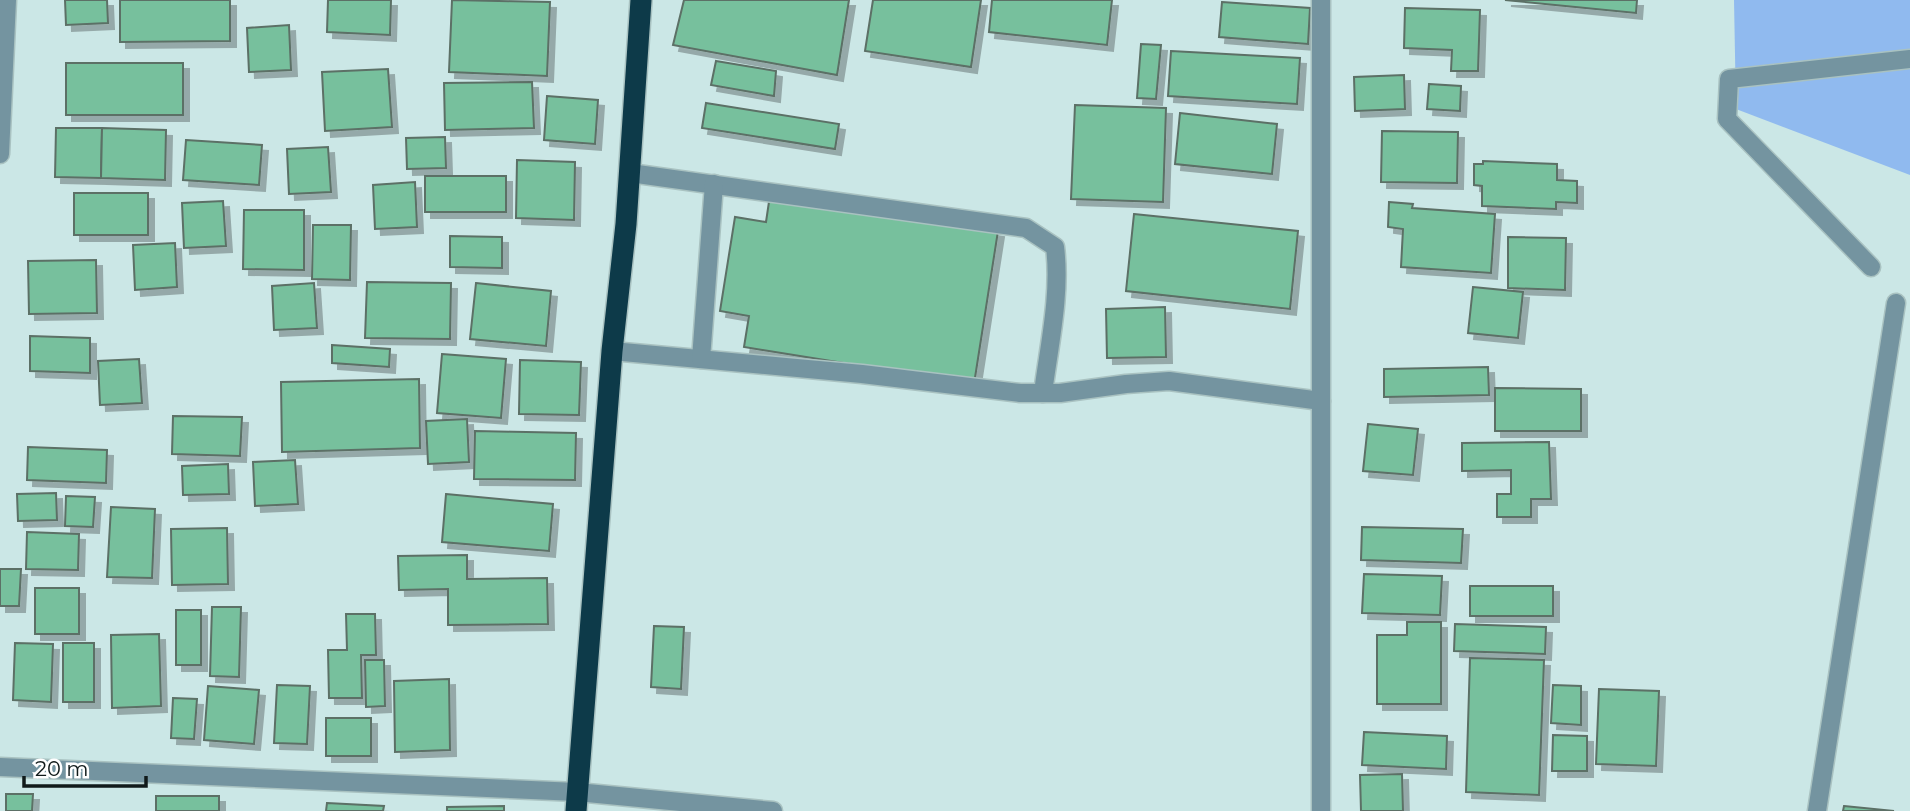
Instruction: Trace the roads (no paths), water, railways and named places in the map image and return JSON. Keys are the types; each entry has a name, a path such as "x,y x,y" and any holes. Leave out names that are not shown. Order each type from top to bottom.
{"highway":[{"path":"577,802 612,351 626,224 641,0"}],"street":[{"path":"0,154 8,0"},
{"path":"1321,0 1321,811"},
{"path":"1871,267 1727,120 1729,79 1910,60"},
{"path":"630,173 1026,228 1040,235 1055,247 1057,262 1052,325 1042,393"},
{"path":"701,359 714,184"},
{"path":"1817,811 1896,303"},
{"path":"612,351 862,374 1020,393 1169,381 1321,401"},
{"path":"0,767 577,802 774,811"}],"water":[{"path":"1734,0 1910,0 1910,175 1736,109"}]}
